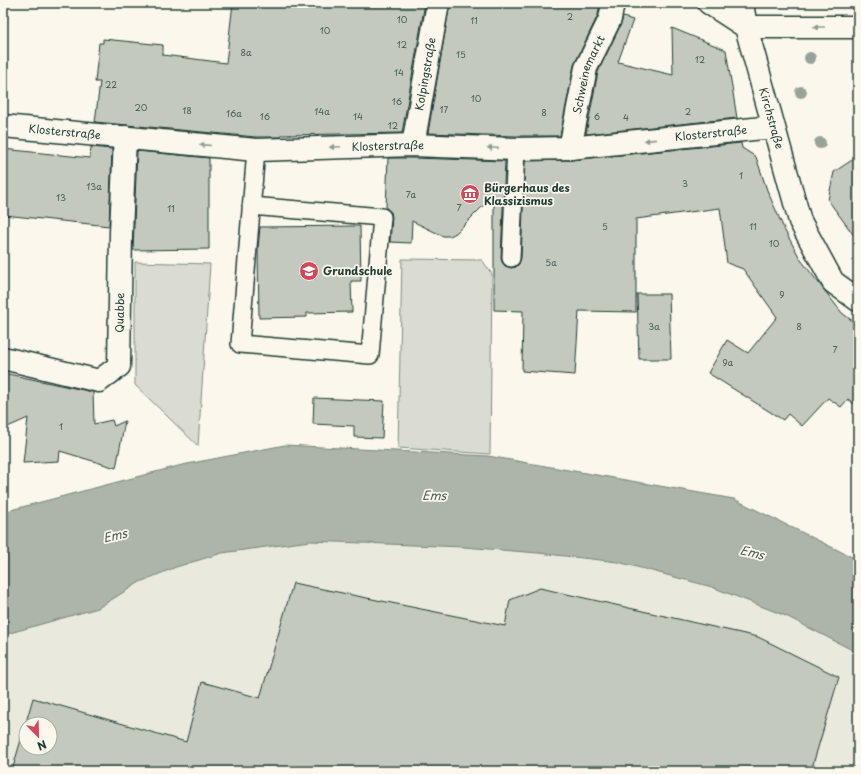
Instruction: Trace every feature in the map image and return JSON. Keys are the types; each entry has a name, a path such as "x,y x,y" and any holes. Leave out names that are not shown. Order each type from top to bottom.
{"street":[{"name":"Kolpingstraße","path":"413,145 438,3"},
{"name":"Schweinemarkt","path":"570,148 586,68 610,19 614,3"},
{"path":"709,3 746,27 858,26"},
{"name":"Kirchstraße","path":"742,3 746,27 800,221 833,282 858,300"},
{"name":"Klosterstraße","path":"3,126 256,150 413,145 516,149 570,148 773,127"},
{"name":"Quabbe","path":"3,358 99,380 119,366 121,233 125,137"}],"lane":[{"path":"512,258 516,149"},
{"path":"251,206 382,217 370,355 240,344 251,206 256,150"}],"shaded area":[{"path":"402,259 482,260 492,274 490,454 398,448"},
{"path":"135,262 210,264 198,446 135,385"},
{"path":"310,541 464,547 538,553 618,562 712,587 786,616 858,653 858,771 3,771 3,635 98,608 140,582 176,567 222,553"}],"water":[{"name":"Ems","path":"285,445 488,456 734,499 858,560 858,653 786,616 712,587 618,562 538,553 464,547 310,541 222,553 176,567 140,582 98,608 3,635 3,512 182,465"}],"building":[{"path":"233,3 365,3 384,5 385,3 425,3 402,133 281,135 281,137 256,137 95,122 100,82 95,82 99,43 103,43 103,39 163,45 163,55 226,63"},
{"path":"450,3 600,3 598,15 574,65 560,136 428,133"},
{"path":"623,17 633,20 618,62 673,75 672,28 726,50 737,118 586,134 598,72"},
{"path":"741,143 742,148 756,157 767,190 785,231 801,260 842,313 858,325 858,407 848,399 841,407 828,398 802,426 788,414 783,420 708,373 727,340 748,353 777,317 743,269 727,263 720,208 636,219 636,312 579,311 575,375 522,371 523,311 494,310 494,195 456,233 450,236 443,236 412,221 411,243 390,242 392,217 391,212 386,208 388,158 505,161 501,258 505,266 511,268 516,267 519,264 521,258 525,161 571,160"},
{"path":"91,147 112,149 109,226 4,215 6,200 3,200 3,149 90,158"},
{"path":"137,151 209,158 209,249 133,250"},
{"path":"858,156 858,241 828,200 834,172"},
{"name":"Grundschule","path":"360,226 361,281 351,281 352,312 307,313 307,317 259,318 258,249 260,227"},
{"path":"637,294 669,294 671,359 639,359"},
{"path":"3,373 93,392 94,424 112,420 114,426 125,421 116,468 60,451 59,461 23,463 28,418 3,429"},
{"path":"314,398 384,401 382,438 354,437 354,426 313,424"},
{"path":"293,583 505,626 510,600 540,588 758,637 839,677 811,771 12,771 18,750 18,756 58,756 58,716 28,716 33,698 186,742 202,682 260,698"}],"place":[{"name":"Bürgerhaus des Klassizismus","path":"470,194"},
{"name":"Grundschule","path":"309,271"}]}
